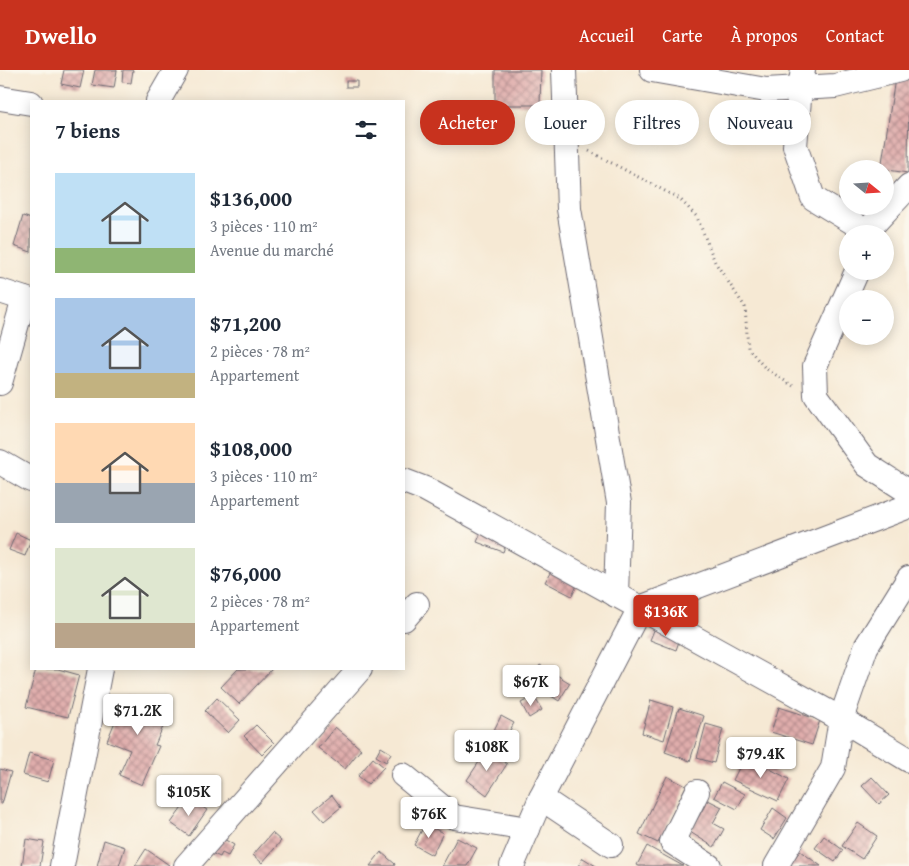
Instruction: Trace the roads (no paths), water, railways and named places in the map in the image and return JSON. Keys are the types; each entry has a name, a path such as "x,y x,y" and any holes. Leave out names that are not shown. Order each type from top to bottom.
{"street":[{"path":"159,100 176,70"},
{"path":"564,70 569,209 619,503 616,595"},
{"path":"652,70 766,90 802,79 835,86 900,70"},
{"path":"802,79 795,146 813,198 856,225"},
{"path":"0,98 30,104"},
{"path":"872,225 909,186"},
{"path":"852,280 815,366 816,395 867,465 909,492"},
{"path":"0,291 27,300 0,383"},
{"path":"0,462 30,479"},
{"path":"405,481 426,490 841,719 909,760"},
{"path":"512,866 541,798 640,608 909,506"},
{"path":"776,866 833,768 841,719 866,647 909,578"},
{"path":"62,866 100,670"},
{"path":"186,866 359,670"},
{"path":"403,776 454,818 528,829"},
{"path":"697,792 672,842 709,866"},
{"path":"541,798 611,845"}]}
